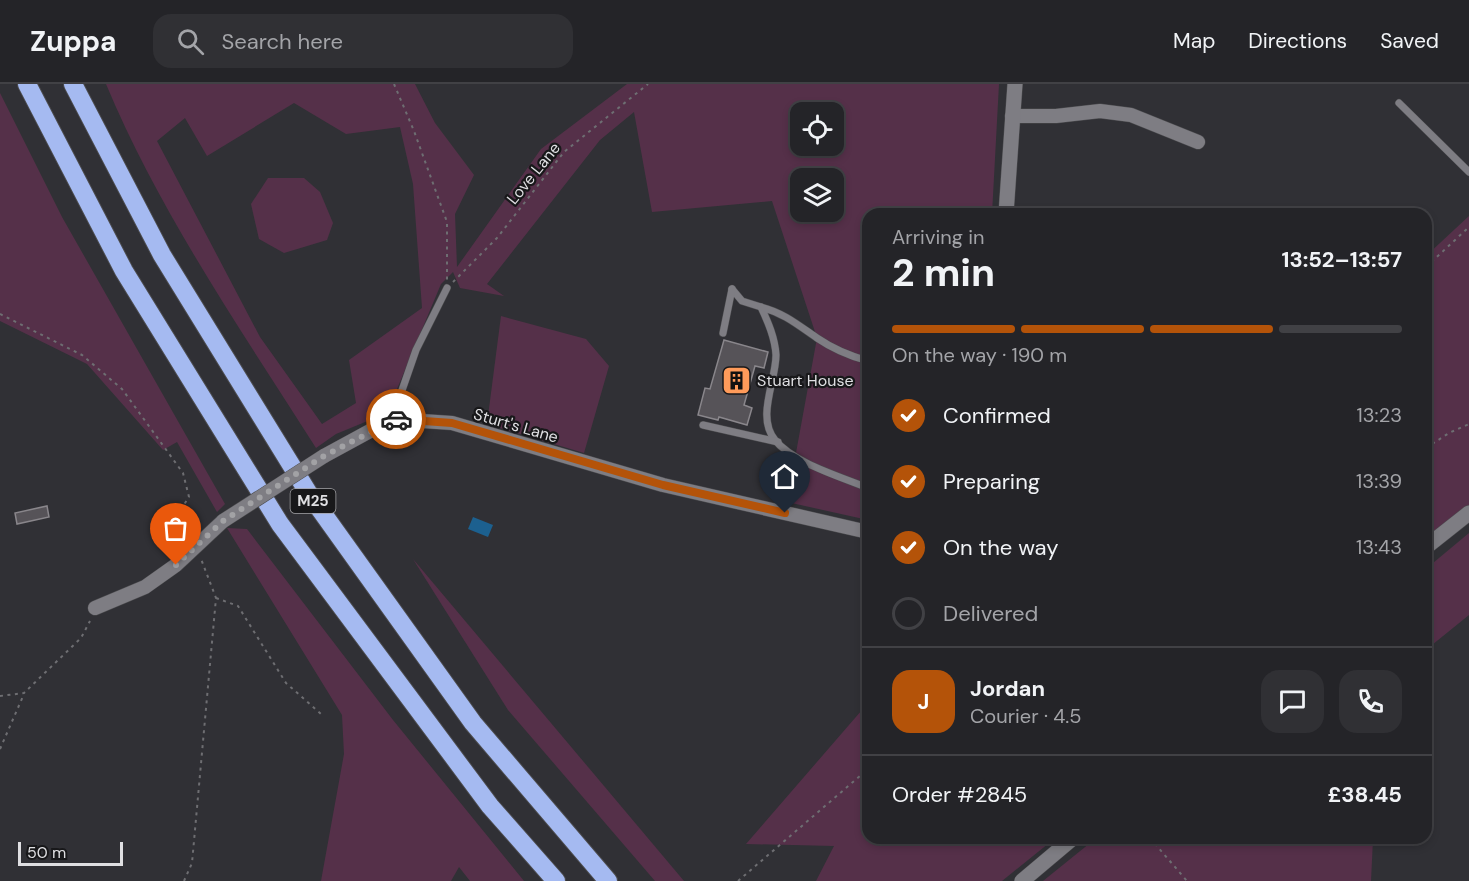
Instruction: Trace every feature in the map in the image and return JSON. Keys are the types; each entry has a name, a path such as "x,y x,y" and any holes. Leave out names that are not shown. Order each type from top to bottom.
{"highway":[{"name":"M25","path":"27,84 124,271 280,524 490,806 556,881"},
{"name":"M25","path":"73,84 162,255 309,494 473,723 608,881"}],"main road":[{"path":"1006,208 1015,84"},
{"path":"1432,542 1469,513"},
{"path":"1022,881 1066,844"}],"street":[{"path":"1012,116 1110,112 1131,115 1198,142"},
{"path":"95,608 145,587 176,565 223,521 324,456 392,419"},
{"name":"Sturt's Lane","path":"392,419 452,423 663,485 862,531"}],"lane":[{"path":"1399,103 1469,172"},
{"path":"392,419 416,350 447,288"},
{"path":"723,333 732,289 742,301 780,312 819,339 848,355 862,359"},
{"path":"761,307 769,324 776,355 767,420 778,442"},
{"path":"703,425 778,442 800,459 862,485"}],"path":[{"path":"394,84 414,131 447,222 447,288"},
{"name":"Love Lane","path":"447,288 497,238 564,152 648,84"},
{"path":"1432,261 1469,226"},
{"path":"0,314 82,355 122,388 183,473 189,497 173,521"},
{"path":"1432,444 1449,432 1469,424"},
{"path":"184,881 192,863 216,598 196,546"},
{"path":"216,598 238,606 286,683 321,714"},
{"path":"0,749 24,693 81,638 95,608"},
{"path":"0,696 24,693"},
{"path":"738,881 862,774"},
{"path":"1155,844 1187,881"}],"shaded area":[{"path":"106,84 415,84 435,123 474,175 455,214 457,267 541,149 627,84 999,84 992,208 862,208 862,519 787,502 817,338 772,201 652,212 634,112 600,140 487,284 504,296 460,288 453,272 441,284 387,413 336,434 316,448 176,225 127,132","holes":["294,103 346,134 400,127 413,184 422,308 349,360 356,403 322,424 260,337 157,141 185,118 207,156"]},
{"path":"0,93 62,217 225,504 217,512 177,442 163,450 87,364 0,321"},
{"path":"268,178 304,178 320,192 333,223 327,240 284,253 259,239 251,204"},
{"path":"1469,216 1469,506 1432,536 1432,250"},
{"path":"501,316 586,339 609,366 584,453 487,424"},
{"path":"227,528 247,529 393,720 524,881 470,881 459,867 451,881 321,881 344,754 342,715"},
{"path":"1469,533 1469,615 1432,645 1432,564"},
{"path":"413,559 684,881 655,881 508,710"},
{"path":"862,710 862,844 1048,844 1002,881 816,881 834,846 746,844"},
{"path":"1089,844 1373,844 1371,881 1043,881"}],"water":[{"path":"473,517 493,525 488,537 468,529"}],"building":[{"name":"Stuart House","path":"724,340 768,352 764,368 755,366 744,405 752,408 747,425 719,417 718,420 698,415 705,388 710,389"},
{"path":"47,506 49,517 17,524 15,513"}],"way so far":[{"path":"176,565 223,521 324,456 392,419 396,419"}],"place":[{"name":"Stuart House","path":"736,380"}],"route":[{"path":"396,419 452,423 663,485 785,513"}]}
